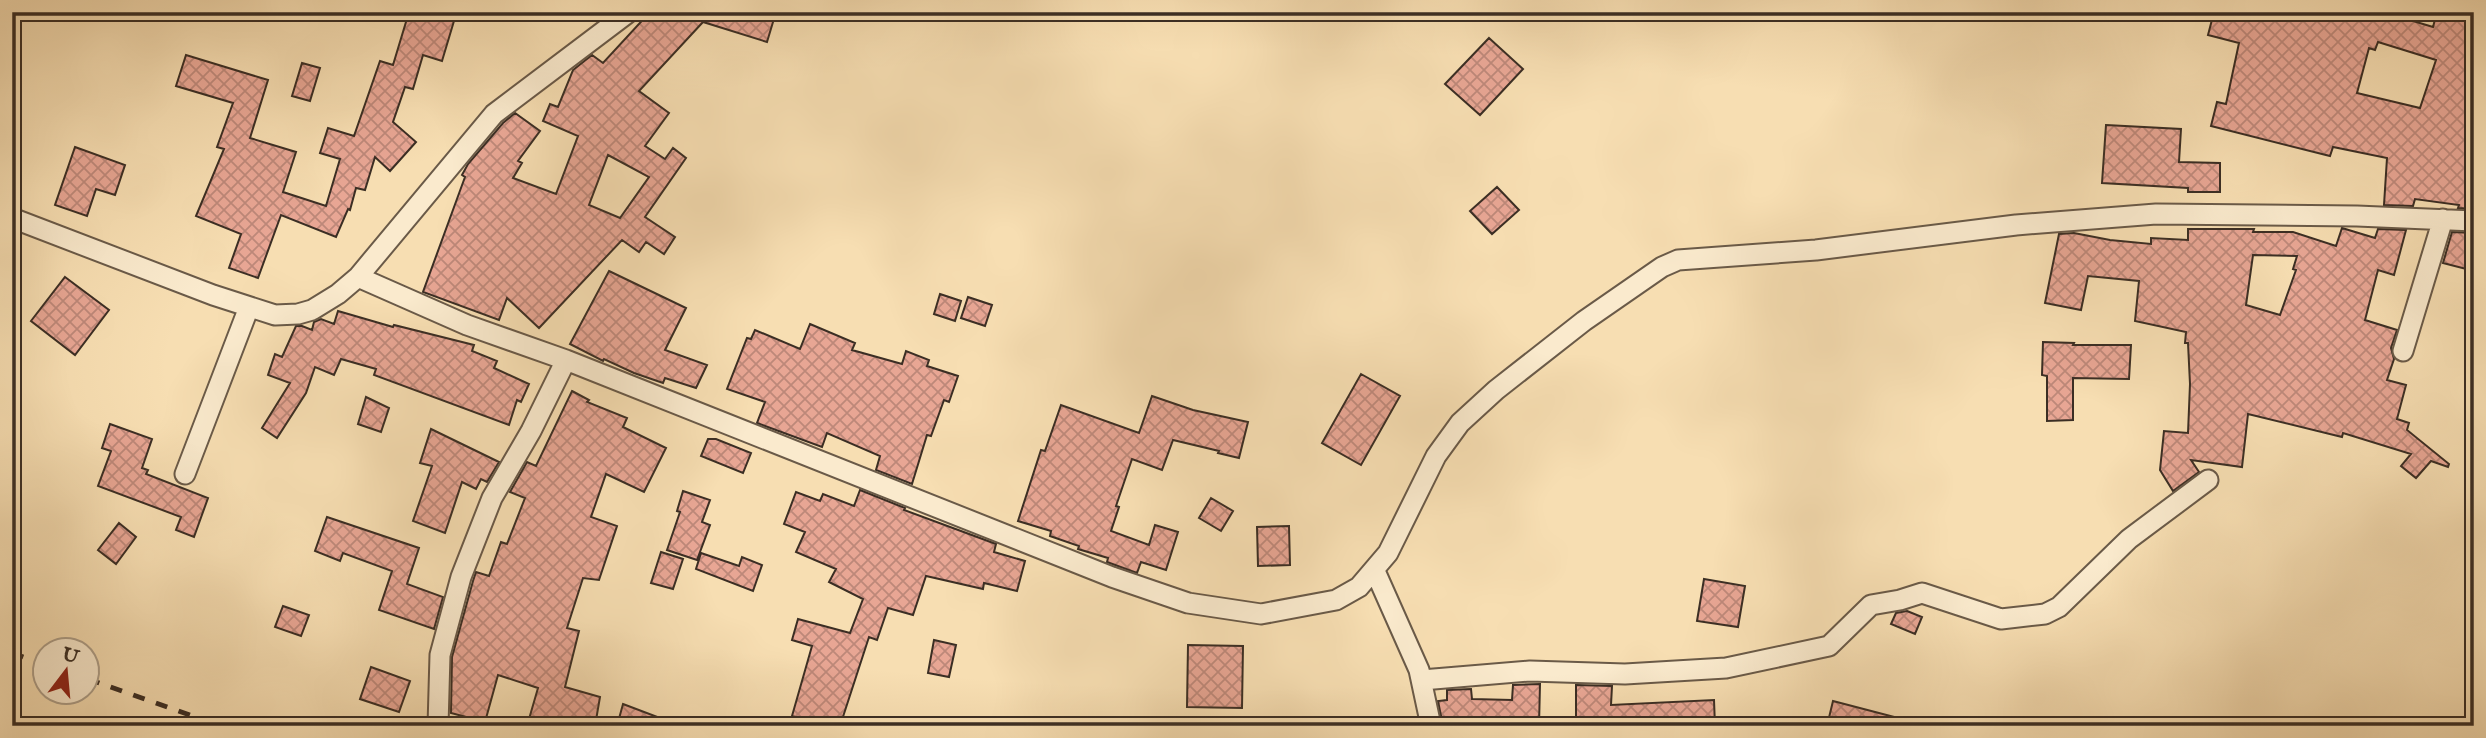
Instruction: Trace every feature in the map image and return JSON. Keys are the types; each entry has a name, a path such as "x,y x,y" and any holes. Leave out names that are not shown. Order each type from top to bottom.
{"street":[{"path":"12,218 275,315 312,310 338,294 358,277 494,114 629,12"},
{"path":"358,277 467,325 566,360 1112,577 1188,603 1261,614 1336,600 1359,587 1388,553 1436,456 1460,423 1496,390 1584,321 1652,274 1678,260 1816,250 2016,225 2156,214 2357,216 2474,221"},
{"path":"2403,351 2443,219"},
{"path":"186,474 249,307"},
{"path":"438,726 440,655 461,577 492,498 531,431 566,360"},
{"path":"1422,680 1530,671 1625,674 1726,668 1829,646 1871,605 1922,593 1995,618 2045,614 2059,607 2129,539 2208,480"},
{"path":"1375,571 1422,680 1431,726"}],"building":[{"path":"409,12 426,12 454,21 442,61 423,55 413,89 405,87 393,122 416,142 390,171 375,157 365,190 356,188 350,210 348,209 336,237 281,215 258,278 229,268 241,234 196,216 224,149 217,147 233,103 176,86 186,55 268,80 250,138 296,152 283,192 326,206 340,159 320,153 328,128 354,136 380,61 393,65"},
{"path":"650,12 776,12 767,42 703,22 639,91 669,113 645,146 665,159 673,148 686,158 645,217 675,237 664,254 646,242 639,252 622,240 539,328 507,298 499,320 423,292 465,177 462,175 503,123 515,113 540,131 518,161 522,163 513,178 556,194 578,136 543,121 550,104 558,107 573,70 592,55 603,63","holes":["608,155 649,177 620,218 589,205"]},
{"path":"2214,12 2383,12 2433,27 2437,12 2474,15 2474,209 2415,199 2413,206 2384,205 2387,158 2333,147 2330,156 2211,126 2217,102 2226,104 2239,43 2208,35","holes":["2378,42 2436,60 2420,108 2357,93 2369,48 2375,50"]},
{"path":"1489,38 1523,69 1480,115 1445,84"},
{"path":"302,63 320,68 310,101 292,96"},
{"path":"2106,125 2181,129 2179,162 2220,163 2220,192 2188,192 2188,188 2102,183"},
{"path":"75,147 125,165 115,195 96,189 87,216 55,205"},
{"path":"1497,187 1519,210 1492,234 1470,211"},
{"path":"2342,228 2375,238 2378,229 2406,230 2394,275 2378,270 2365,320 2397,330 2391,348 2394,359 2387,380 2406,385 2397,419 2409,423 2407,430 2449,464 2448,467 2431,461 2416,478 2401,466 2411,454 2343,433 2342,437 2248,414 2242,467 2191,460 2199,472 2173,491 2160,470 2164,431 2188,433 2190,384 2186,332 2135,321 2139,281 2088,276 2081,310 2045,303 2059,234 2074,233 2151,244 2151,238 2188,240 2188,229 2254,229 2253,232 2293,232 2336,246","holes":["2253,255 2297,256 2293,269 2296,270 2280,315 2246,305"]},
{"path":"2452,232 2474,233 2474,271 2443,263"},
{"path":"609,271 686,308 665,350 707,365 696,388 665,378 663,383 634,373 570,344"},
{"path":"65,277 109,310 75,355 31,321"},
{"path":"940,294 961,301 955,321 934,314"},
{"path":"968,297 992,305 985,326 961,318"},
{"path":"338,311 393,327 394,325 474,345 472,351 497,361 494,368 529,384 521,402 517,400 509,425 374,375 376,369 341,359 334,375 315,367 306,393 277,438 262,428 290,383 268,375 275,354 282,357 296,326 312,330 314,322 321,319 334,324"},
{"path":"810,324 855,343 852,350 902,364 906,351 929,360 927,366 958,376 949,402 944,400 931,436 927,435 912,484 876,470 880,456 827,433 822,447 757,423 765,402 727,389 747,338 751,339 755,330 800,349"},
{"path":"2043,342 2131,345 2129,379 2073,378 2073,420 2047,421 2047,376 2042,375"},
{"path":"1361,374 1400,396 1361,465 1322,443"},
{"path":"572,391 589,400 587,402 627,418 623,427 666,448 644,492 606,474 591,517 617,526 599,580 583,578 567,628 579,631 565,687 600,697 595,726 527,726 538,688 498,675 485,722 451,713 452,657 476,572 489,576 501,542 507,544 525,498 510,492 527,462 536,466"},
{"path":"1152,396 1193,410 1248,422 1239,458 1173,440 1162,470 1132,459 1116,506 1119,507 1111,531 1149,545 1155,525 1178,532 1166,570 1141,562 1137,573 1107,562 1108,558 1078,549 1079,546 1050,536 1051,531 1018,521 1041,450 1045,451 1061,405 1139,433"},
{"path":"366,397 389,408 381,432 358,424"},
{"path":"110,424 152,439 142,468 148,470 146,474 208,498 194,537 176,530 181,517 98,486 111,451 102,448"},
{"path":"431,429 499,462 487,482 481,479 476,489 462,482 445,533 413,521 432,466 420,463"},
{"path":"708,439 716,439 751,453 743,473 701,456"},
{"path":"860,490 905,508 904,510 996,544 994,552 1025,561 1017,591 984,583 983,589 926,576 913,615 888,608 877,640 869,637 840,726 826,726 792,716 812,646 792,640 798,619 850,633 863,599 829,582 836,569 796,552 805,532 784,524 796,492 820,501 823,494 854,506"},
{"path":"683,491 710,500 702,522 710,525 697,560 667,550 680,512 677,511"},
{"path":"1211,498 1233,511 1221,531 1199,518"},
{"path":"327,517 419,548 407,584 443,597 434,629 379,610 392,571 343,553 340,561 315,551"},
{"path":"119,523 136,537 116,564 98,550"},
{"path":"1289,526 1290,565 1258,566 1257,527"},
{"path":"661,552 683,559 673,589 651,583"},
{"path":"701,553 739,566 742,557 762,565 753,591 696,569"},
{"path":"1704,579 1745,586 1738,627 1697,621"},
{"path":"283,606 309,615 301,636 275,627"},
{"path":"1907,611 1922,617 1915,634 1891,624 1896,613"},
{"path":"934,640 956,645 949,677 928,673"},
{"path":"1188,645 1243,646 1242,708 1187,707"},
{"path":"371,667 410,681 399,712 360,699"},
{"path":"1540,684 1539,726 1499,726 1499,720 1442,721 1438,701 1447,700 1447,690 1471,689 1472,699 1512,700 1513,685"},
{"path":"1576,685 1612,686 1611,705 1714,700 1715,726 1576,726"},
{"path":"1833,701 1902,719 1901,726 1827,726"},
{"path":"623,704 676,724 617,726"}],"railway":[{"path":"12,653 32,660"},
{"path":"102,684 221,726"}]}
